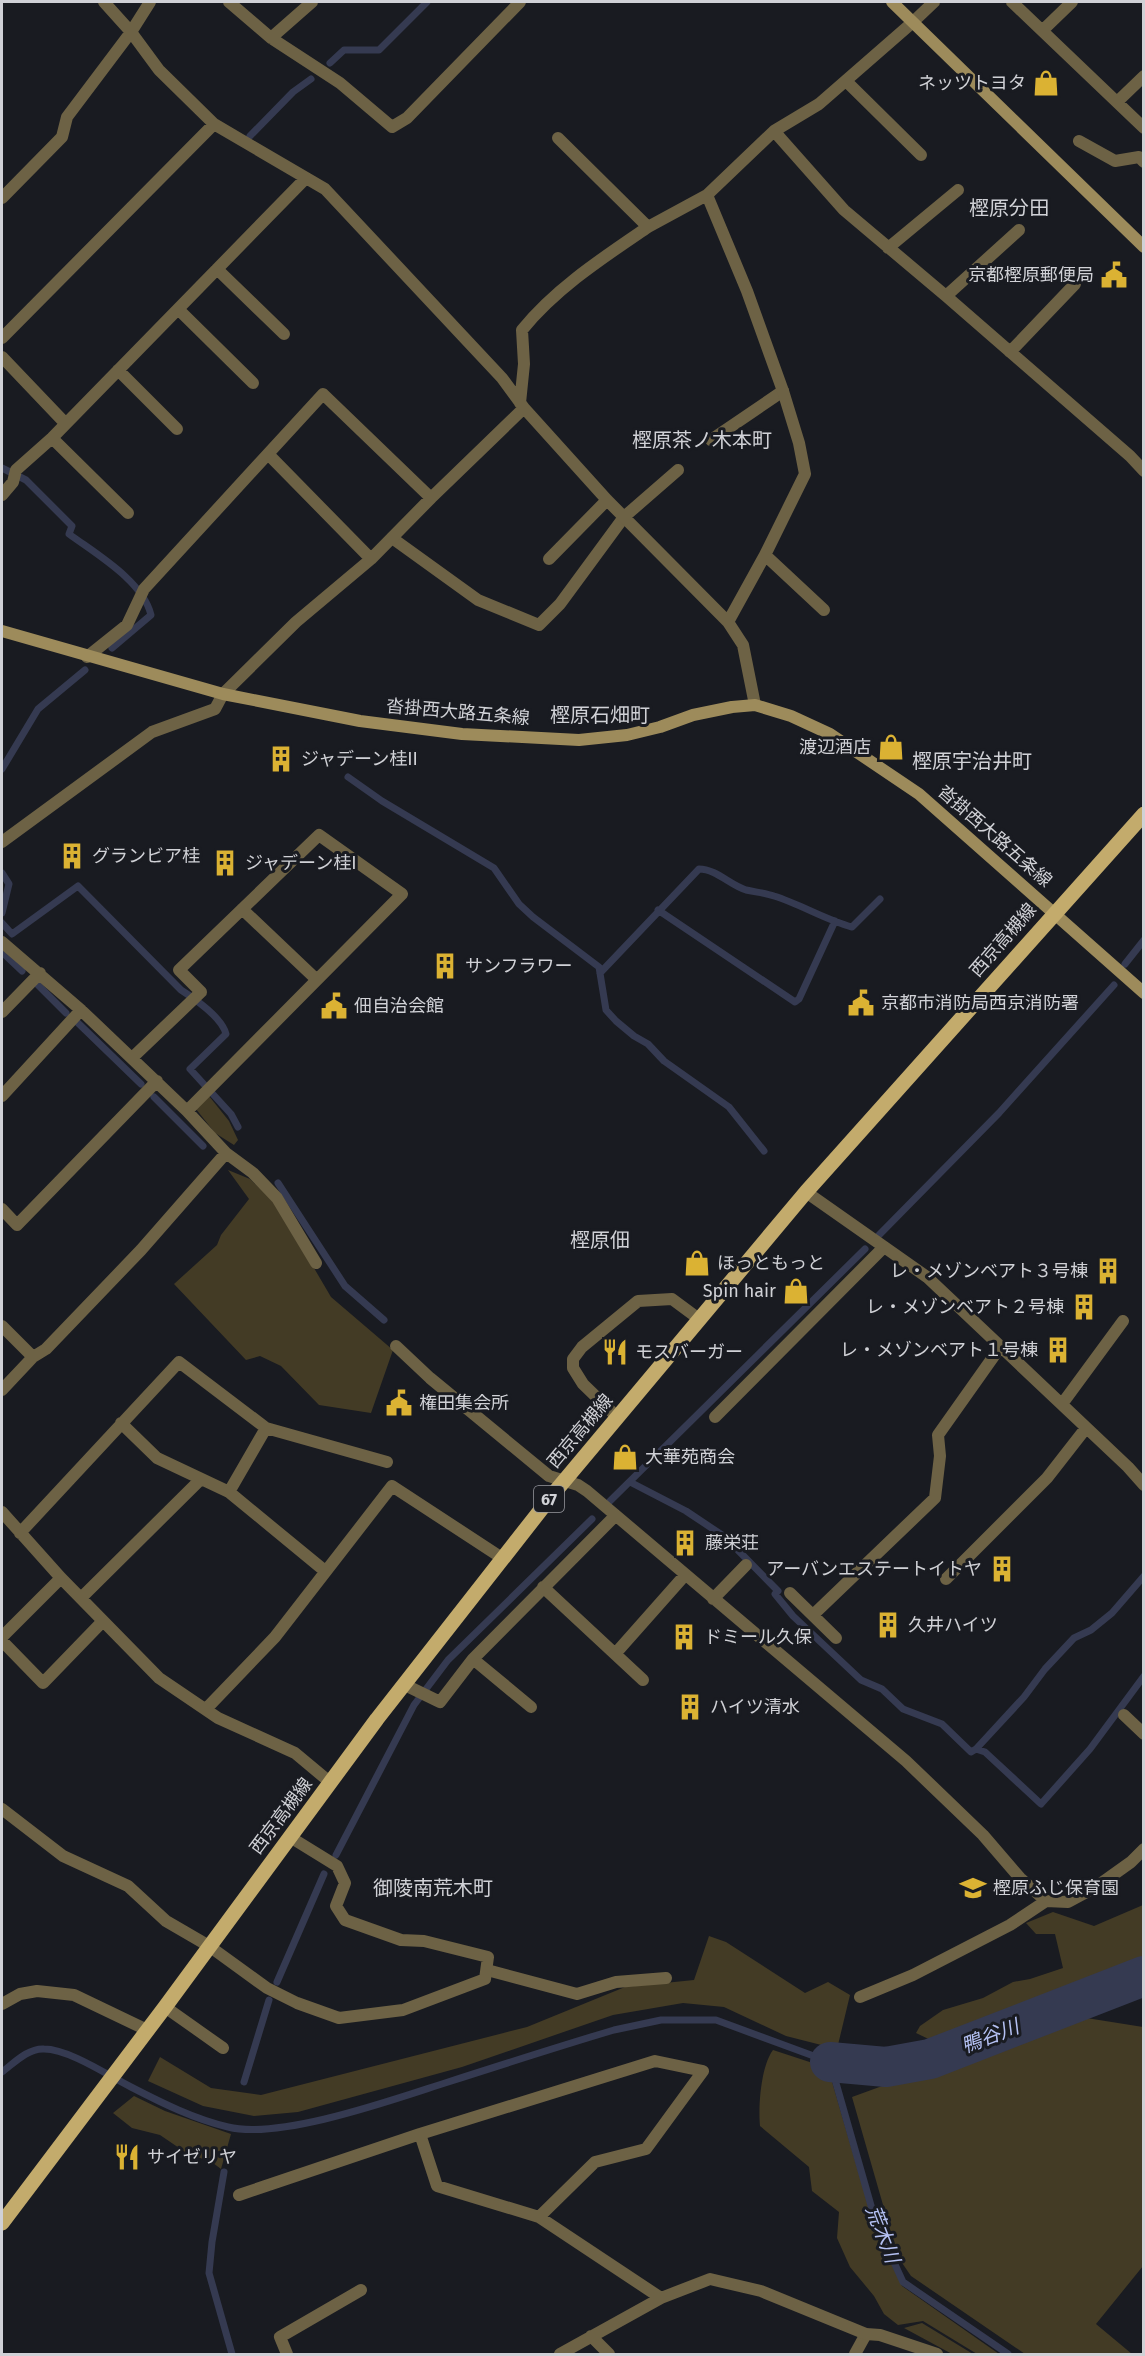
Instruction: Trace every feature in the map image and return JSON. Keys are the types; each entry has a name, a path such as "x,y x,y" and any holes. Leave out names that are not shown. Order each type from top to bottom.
{"main road":[{"path":"891,2 1143,247"},
{"name":"沓掛西大路五条線","path":"2,631 223,694 360,721 452,733 579,740 627,735 693,715 732,707 755,705 791,716 831,734 919,794 1143,993"},
{"name":"西京高槻線","path":"2,2223 290,1837 331,1783 410,1688 502,1558 564,1480 806,1192 1143,814"}],"street":[{"path":"104,2 131,32 159,70 214,124 324,189 502,378 522,405 607,500 728,622 743,645 755,705"},
{"path":"2,198 62,137 67,117 131,32 150,2"},
{"path":"229,2 271,38 340,83 392,127 407,118 520,2"},
{"path":"271,38 312,2"},
{"path":"2,842 152,732 215,709 223,694 296,622 371,559 522,405 524,364 522,330 534,316 595,263 648,227 707,195 774,131 819,104 934,2"},
{"path":"1012,2 1143,128"},
{"path":"1043,30 1072,2"},
{"path":"1117,102 1143,76"},
{"path":"846,81 921,155"},
{"path":"2,338 214,124"},
{"path":"774,131 843,210 1130,456 1143,471"},
{"path":"558,138 648,227"},
{"path":"1079,141 1115,161 1139,157 1143,162"},
{"path":"2,495 14,476 305,179"},
{"path":"888,248 958,190"},
{"path":"707,195 747,291 783,391 799,443 805,474 765,555 728,622"},
{"path":"946,296 1018,230"},
{"path":"217,269 284,334"},
{"path":"1010,352 1075,284"},
{"path":"178,309 253,383"},
{"path":"2,357 65,423"},
{"path":"118,370 177,429"},
{"path":"711,440 783,391"},
{"path":"87,657 127,625 142,593 323,394 431,498"},
{"path":"51,438 128,513"},
{"path":"268,454 371,559"},
{"path":"392,538 478,600 539,625 560,604 624,517 678,470"},
{"path":"549,559 607,500"},
{"path":"765,555 824,610"},
{"path":"132,1058 201,992 179,970 319,835 402,894 187,1111"},
{"path":"242,909 317,980"},
{"path":"2,942 40,973 157,1081 226,1153 253,1173 277,1198 316,1263"},
{"path":"2,1012 40,973"},
{"path":"2,1096 81,1010"},
{"path":"2,1209 17,1225 157,1081"},
{"path":"2,1390 33,1357 46,1349 141,1250 226,1153"},
{"path":"806,1192 927,1277 1133,1471 1143,1485"},
{"path":"715,1417 884,1247"},
{"path":"617,1417 583,1384 573,1368 573,1359 582,1347 638,1301 672,1299 699,1320"},
{"path":"1062,1404 1123,1321"},
{"path":"2,1326 33,1357"},
{"path":"396,1346 430,1378 549,1476 587,1491 906,1761 983,1835 1020,1878 1047,1900 1068,1902 1096,1887 1131,1862 1143,1849"},
{"path":"813,1615 935,1498 940,1456 938,1435 1001,1346"},
{"path":"21,1533 178,1362 266,1428 387,1462"},
{"path":"121,1423 157,1458 229,1492 325,1571"},
{"path":"229,1492 266,1428"},
{"path":"946,1579 1047,1478 1086,1428"},
{"path":"82,1597 201,1479"},
{"path":"206,1709 275,1637 392,1486 502,1558"},
{"path":"410,1688 440,1702 473,1659 615,1516"},
{"path":"4,1519 21,1533 61,1578 159,1678 218,1718 295,1753 331,1783"},
{"path":"713,1599 746,1564"},
{"path":"615,1654 685,1575"},
{"path":"61,1578 2,1639 43,1683 103,1621"},
{"path":"543,1587 643,1680"},
{"path":"790,1593 836,1638"},
{"path":"473,1659 531,1707"},
{"path":"1124,1715 1143,1734"},
{"path":"2,1809 63,1856 128,1886 166,1921 209,1946 267,1988 297,2003 339,2018 403,2010 485,1979 488,1956 424,1941 401,1941 345,1920 336,1906 345,1883 337,1866 290,1837"},
{"path":"860,1996 913,1975 1010,1925 1047,1900"},
{"path":"487,1970 577,1994 616,1982 666,1978"},
{"path":"2,2004 20,1994 37,1991 74,1995 147,2030"},
{"path":"165,2007 223,2049"},
{"path":"239,2195 420,2134 655,2061 703,2071 646,2150 595,2162 539,2217"},
{"path":"420,2134 437,2186 539,2217 661,2298"},
{"path":"560,2355 661,2298 710,2279 761,2291 866,2334 880,2335 937,2355"},
{"path":"287,2355 280,2337 361,2290"},
{"path":"855,2355 866,2334"},
{"path":"591,2336 609,2355"}],"shaded area":[{"path":"209,1096 229,1121 238,1140 234,1145 215,1133 196,1109"},
{"path":"228,1170 250,1179 277,1205 331,1297 393,1350 371,1413 319,1405 281,1366 260,1356 246,1360 174,1284 217,1245 221,1235 249,1199"},
{"path":"1143,1905 1143,1965 939,2044 916,2033 920,2026 943,2010 983,1998 1013,1982 1063,1968 1055,1934 1036,1934 1026,1923 1053,1912 1094,1926"},
{"path":"709,1936 726,1942 805,1993 828,1982 850,1995 837,2049 786,2036 724,2007 683,2003 613,2015 462,2067 298,2112 254,2116 203,2106 148,2081 160,2057 211,2088 261,2095 527,2027 625,1987 694,1980"},
{"path":"1074,2016 1143,2027 1143,2266 1096,2324 1132,2354 1025,2354 911,2276 898,2257 852,2097"},
{"path":"773,2050 828,2068 876,2232 902,2286 999,2354 977,2354 923,2321 898,2325 884,2314 874,2296 850,2267 837,2238 839,2212 812,2191 809,2167 760,2126 761,2086"},
{"path":"134,2096 165,2111 231,2134 221,2169 213,2163 185,2152 160,2135 132,2128 113,2113"},
{"path":"922,2323 973,2354 952,2354 904,2328"}],"waterway":[{"path":"330,63 344,50 379,50 427,2"},
{"path":"250,136 293,92 311,79"},
{"path":"2,468 26,480 72,526 69,534 105,559 139,591 151,615 112,648"},
{"path":"2,769 38,709 85,670"},
{"path":"348,777 382,801 494,868 519,904 599,967 606,1010 616,1021 648,1044 664,1061 729,1107 764,1151"},
{"path":"600,973 699,869 717,874 746,890 784,899 852,927 880,899"},
{"path":"2,873 9,884 2,913"},
{"path":"2,923 12,934 78,886 181,990 207,1009 223,1028 226,1034 190,1069 231,1114 238,1127"},
{"path":"658,910 795,1002 799,999 835,921"},
{"path":"1125,964 1144,940"},
{"path":"2,952 22,971"},
{"path":"38,985 66,1013"},
{"path":"879,1235 999,1113 1114,985"},
{"path":"78,1023 141,1084"},
{"path":"154,1097 203,1146"},
{"path":"278,1183 345,1286 384,1320"},
{"path":"610,1501 865,1249"},
{"path":"630,1482 686,1511 725,1537 778,1591 775,1594 793,1616 861,1680 882,1689 903,1709 942,1724 971,1752 976,1749 985,1752 1041,1804 1090,1749 1144,1676"},
{"path":"336,1855 414,1705 448,1660 592,1519"},
{"path":"976,1749 1074,1638 1091,1630 1112,1613 1144,1576"},
{"path":"277,1982 324,1874"},
{"name":"鴨谷川","path":"830,2062 886,2067 930,2059 1144,1976"},
{"path":"244,2082 269,2000"},
{"name":"荒木川","path":"2,2072 32,2051 54,2050 77,2058 178,2110 228,2127 250,2130 306,2123 367,2108 614,2030 661,2020 716,2020 830,2062 876,2223 903,2282 1008,2354"},
{"path":"224,2172 209,2273 232,2354"}],"place":[{"name":"ネッツトヨタ","path":"1046,83"},
{"name":"京都樫原郵便局","path":"1114,275"},
{"name":"渡辺酒店","path":"891,747"},
{"name":"ジャデーン桂II","path":"281,759"},
{"name":"グランビア桂","path":"72,856"},
{"name":"ジャデーン桂I","path":"225,863"},
{"name":"サンフラワー","path":"445,966"},
{"name":"京都市消防局西京消防署","path":"861,1003"},
{"name":"佃自治会館","path":"334,1006"},
{"name":"ほっともっと","path":"697,1263"},
{"name":"レ・メゾンベアト３号棟","path":"1108,1271"},
{"name":"Spin hair","path":"796,1291"},
{"name":"レ・メゾンベアト２号棟","path":"1084,1307"},
{"name":"レ・メゾンベアト１号棟","path":"1058,1350"},
{"name":"モスバーガー","path":"615,1352"},
{"name":"権田集会所","path":"399,1403"},
{"name":"大華苑商会","path":"625,1457"},
{"name":"藤栄荘","path":"685,1543"},
{"name":"アーバンエステートイトヤ","path":"1002,1569"},
{"name":"久井ハイツ","path":"888,1625"},
{"name":"ドミール久保","path":"684,1637"},
{"name":"ハイツ清水","path":"690,1707"},
{"name":"樫原ふじ保育園","path":"973,1888"},
{"name":"サイゼリヤ","path":"127,2157"}],"district":[{"name":"樫原分田","path":"1009,208"},
{"name":"樫原茶ノ木本町","path":"702,440"},
{"name":"樫原石畑町","path":"600,715"},
{"name":"樫原宇治井町","path":"972,761"},
{"name":"樫原佃","path":"600,1240"},
{"name":"御陵南荒木町","path":"433,1888"}]}
